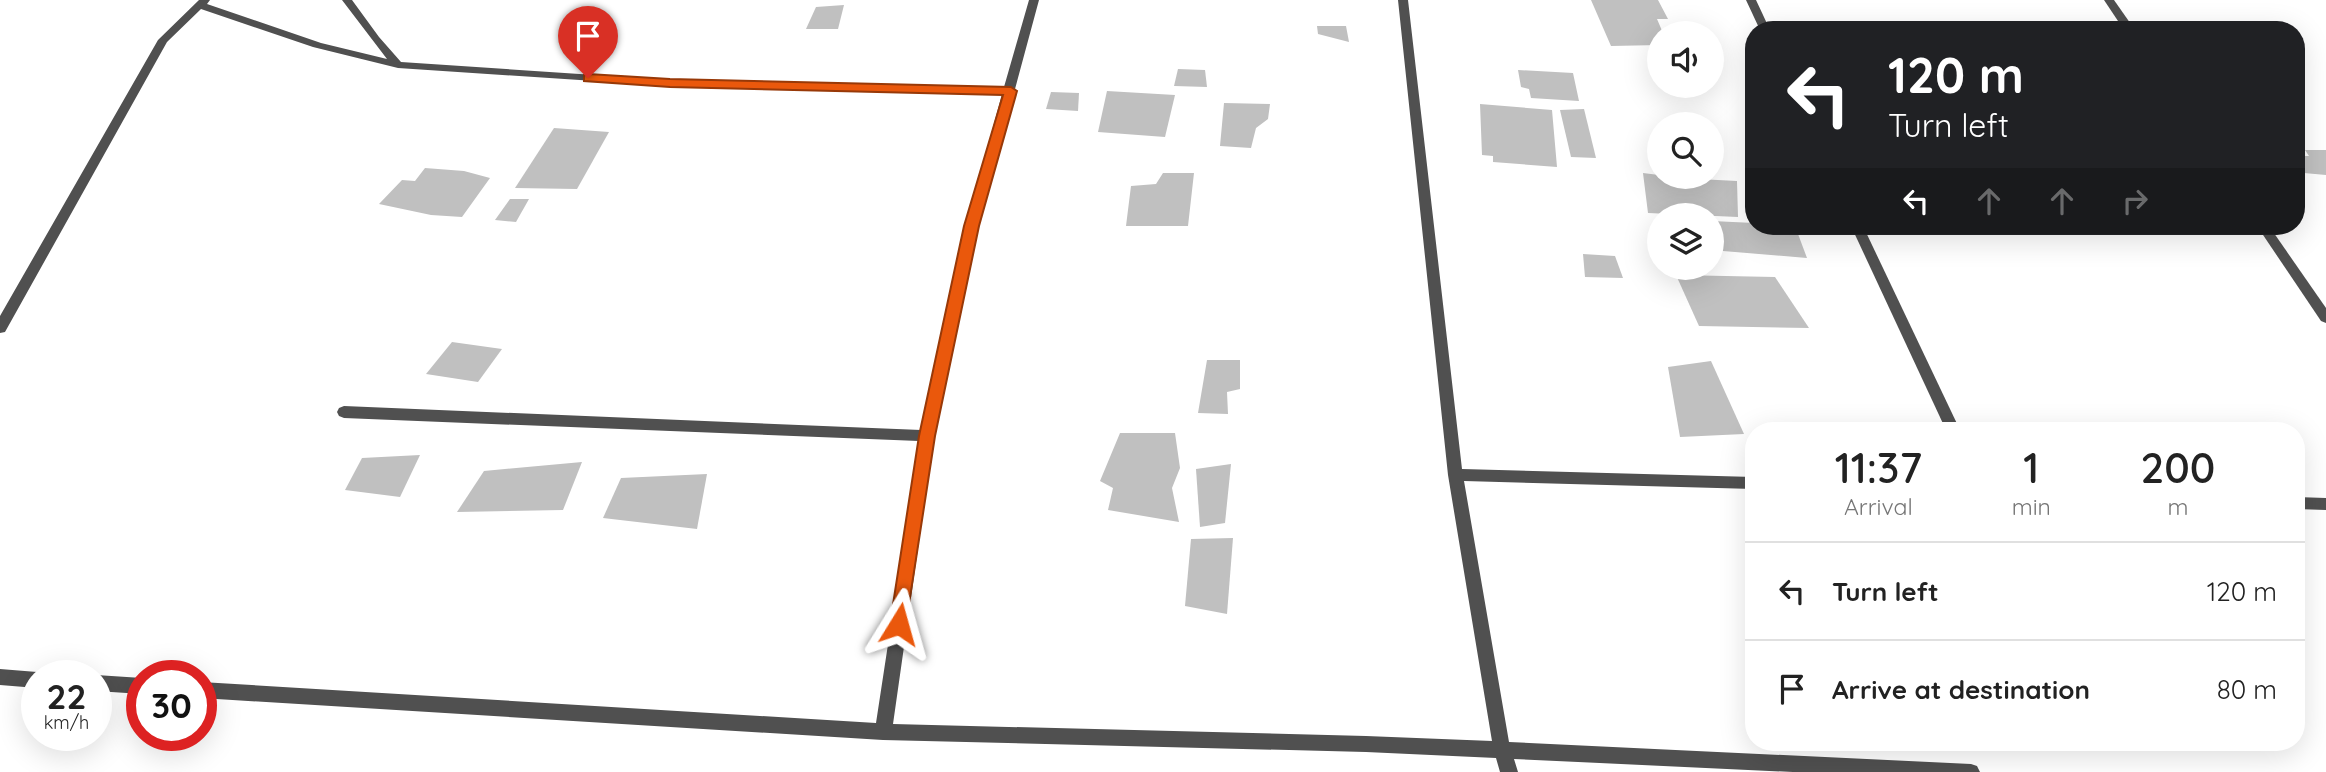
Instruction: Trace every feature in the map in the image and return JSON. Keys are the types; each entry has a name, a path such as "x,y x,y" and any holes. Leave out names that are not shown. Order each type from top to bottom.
{"street":[{"path":"348,0 375,40 398,65"},
{"path":"883,732 927,436 972,226 1034,0"},
{"path":"1403,0 1455,475 1502,750 1509,772"},
{"path":"1751,0 1761,21"},
{"path":"2109,0 2124,21"},
{"path":"0,328 163,40 202,3 317,45 398,65 670,83 1011,91"},
{"path":"1861,235 1949,422"},
{"path":"2269,235 2326,318"},
{"path":"344,412 927,436"},
{"path":"1455,475 1745,483"},
{"path":"2305,503 2326,504"},
{"path":"0,677 21,679"},
{"path":"217,691 883,732 1366,744 1971,772"}],"building":[{"path":"1591,0 1658,0 1668,19 1647,21 1647,45 1611,46"},
{"path":"844,5 838,29 806,29 816,7"},
{"path":"1317,26 1346,26 1349,42 1318,34"},
{"path":"1178,69 1205,70 1207,87 1174,86"},
{"path":"1518,70 1573,73 1579,101 1531,98 1529,89 1521,87"},
{"path":"1107,91 1175,95 1165,137 1098,132"},
{"path":"1051,92 1079,93 1078,111 1046,109"},
{"path":"1224,103 1270,104 1268,119 1256,128 1251,148 1220,146"},
{"path":"1480,104 1552,110 1557,167 1493,162 1493,156 1482,155"},
{"path":"1584,109 1596,158 1571,157 1560,110"},
{"path":"554,128 609,132 577,189 515,188"},
{"path":"2305,150 2326,150 2326,175 2305,173 2305,156 2309,156"},
{"path":"425,168 464,171 490,178 462,217 431,215 379,204 402,180 415,181"},
{"path":"1163,173 1194,173 1188,226 1126,226 1131,186 1156,184"},
{"path":"1643,173 1647,174 1647,189 1724,189 1724,180 1737,181 1738,217 1724,216 1724,203 1647,205"},
{"path":"510,199 529,199 516,222 495,220"},
{"path":"1724,222 1745,223 1745,235 1798,235 1807,258 1724,251"},
{"path":"1583,254 1615,256 1623,278 1585,277"},
{"path":"1724,276 1775,277 1809,328 1699,326 1678,280 1724,280"},
{"path":"452,342 502,349 478,382 426,374"},
{"path":"1207,360 1240,360 1240,389 1227,392 1228,414 1198,413"},
{"path":"1711,361 1744,434 1680,437 1668,367"},
{"path":"1120,433 1175,433 1180,468 1172,488 1179,522 1108,510 1113,488 1100,481"},
{"path":"420,455 400,497 345,490 362,458"},
{"path":"582,462 563,510 457,512 484,471"},
{"path":"1231,464 1225,523 1200,527 1196,469"},
{"path":"707,474 697,529 603,518 621,478"},
{"path":"1233,538 1227,614 1185,606 1191,539"}],"route":[{"path":"588,78 670,83 1011,91 972,226 927,436 899,624"}]}
